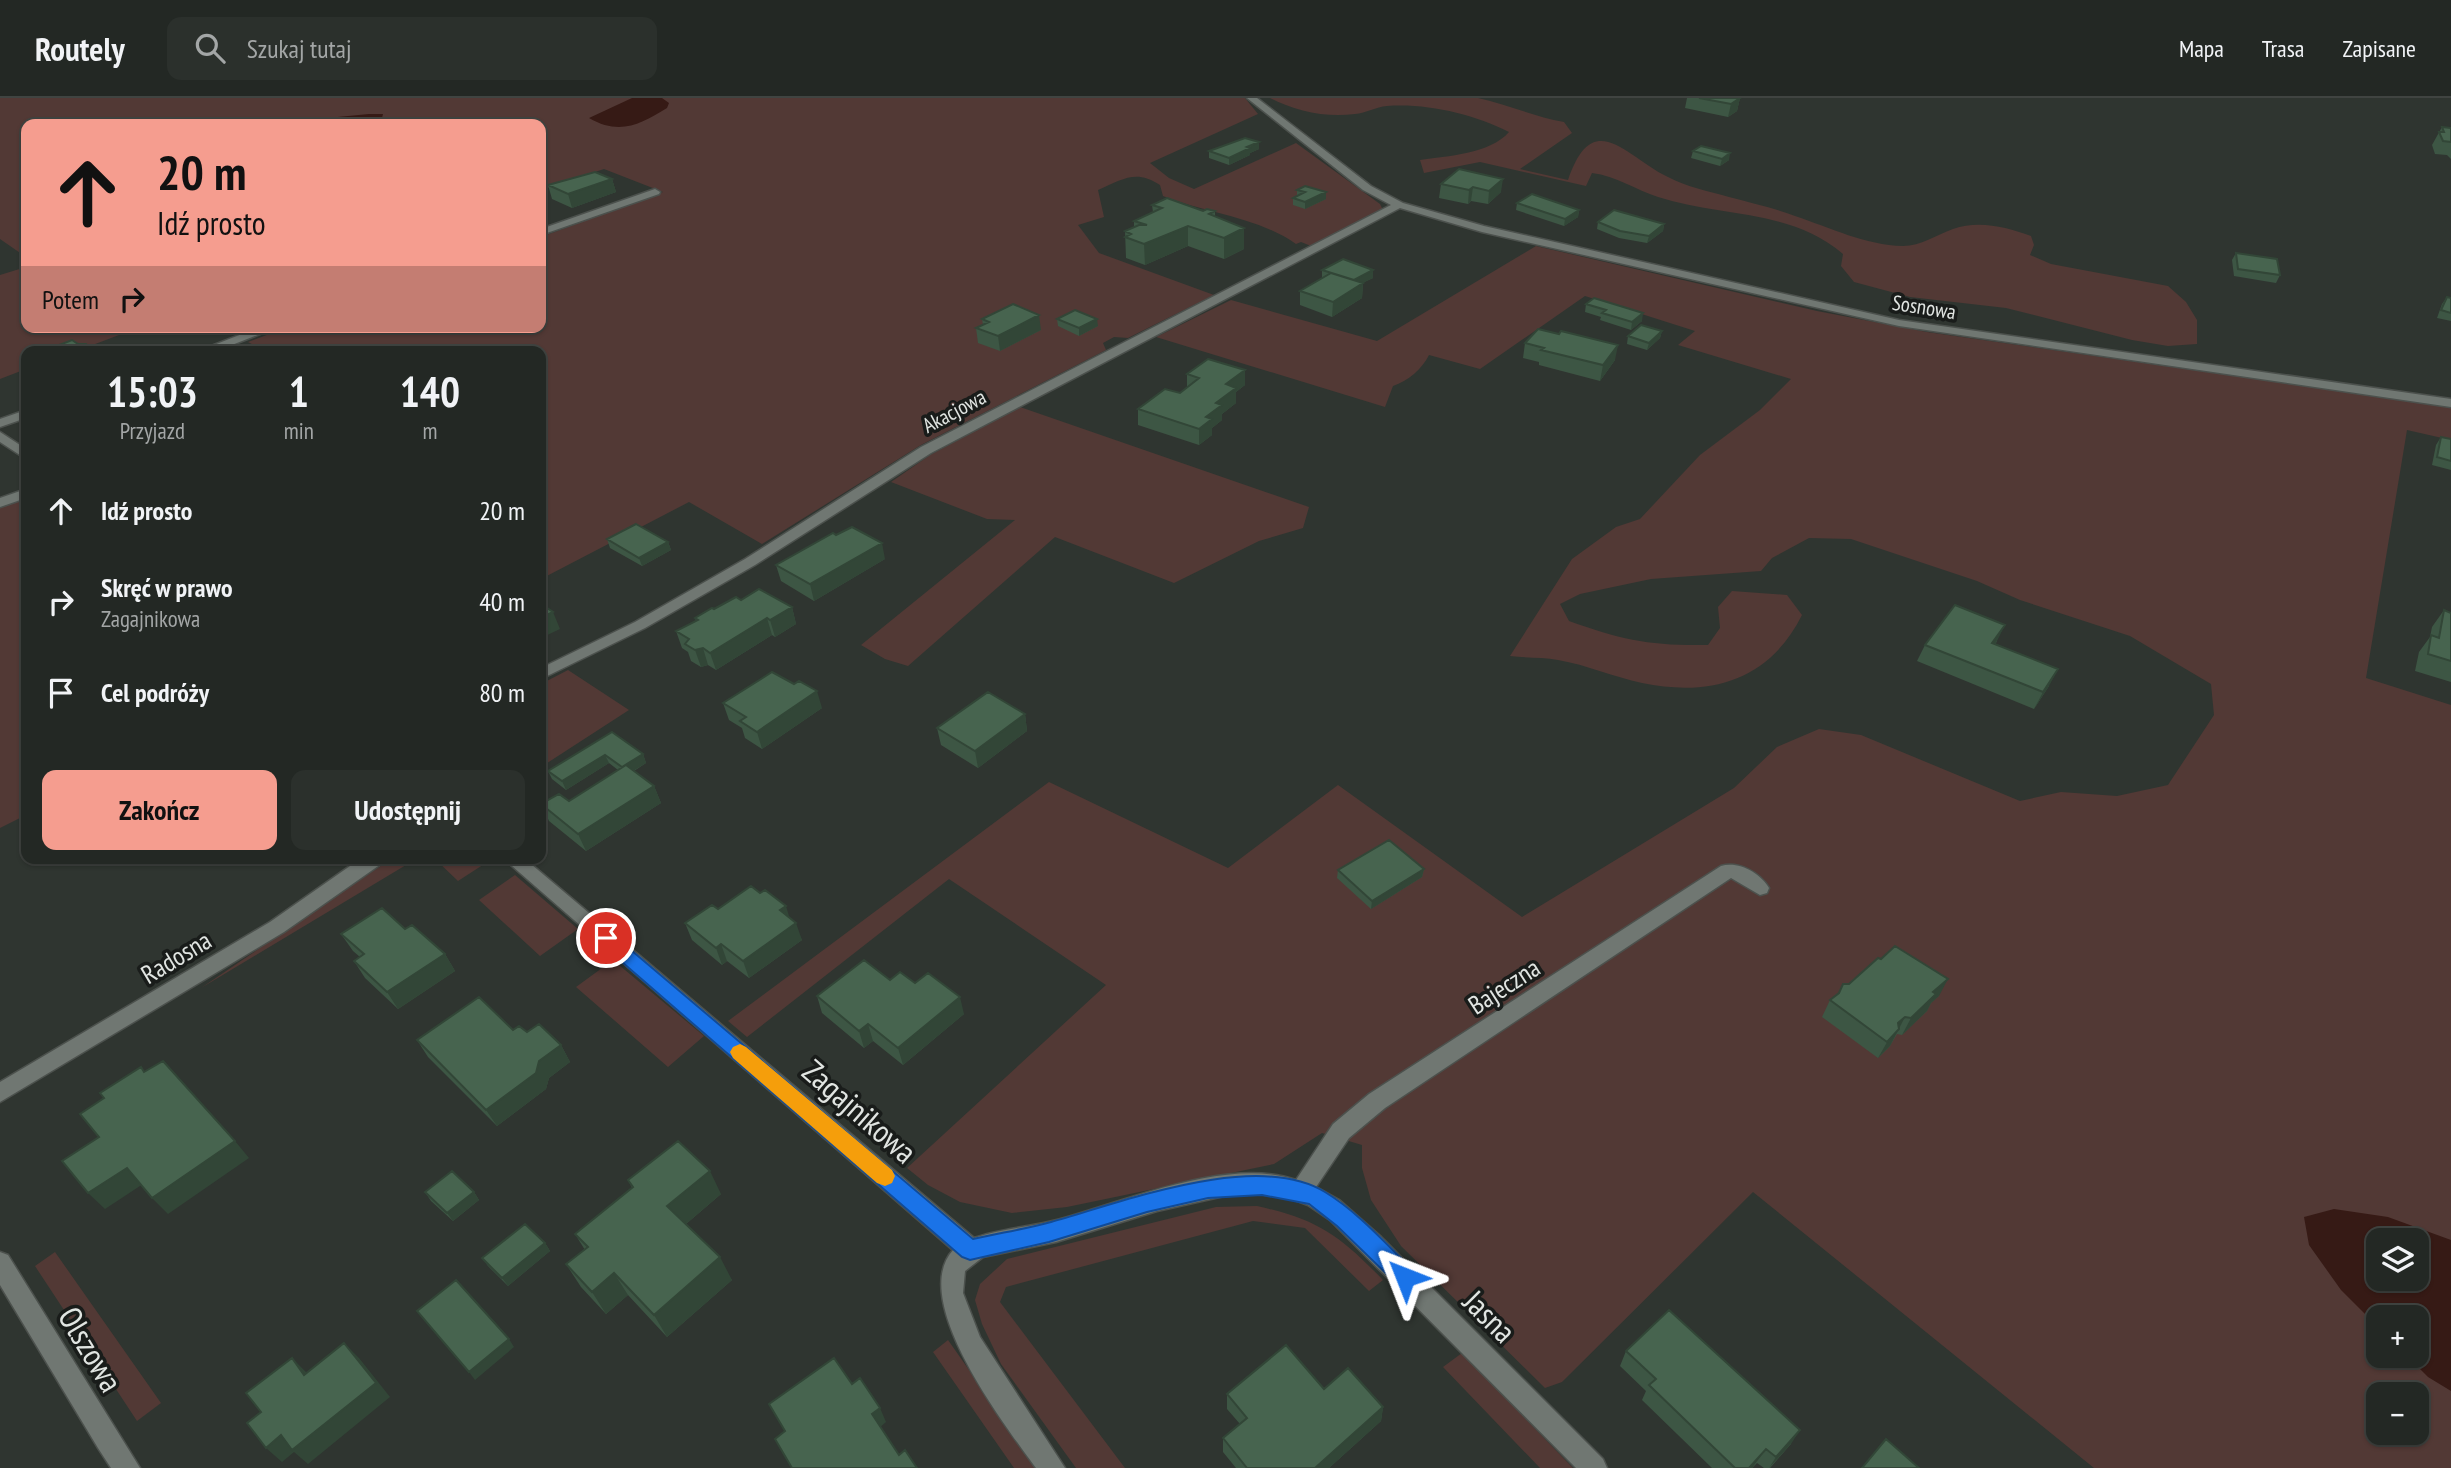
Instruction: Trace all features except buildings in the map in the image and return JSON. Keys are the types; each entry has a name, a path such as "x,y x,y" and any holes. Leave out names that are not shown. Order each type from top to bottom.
{"street":[{"name":"Sosnowa","path":"1251,98 1367,188 1399,205 1482,229 1899,323 2451,403"},
{"path":"546,230 654,192"},
{"name":"Akacjowa","path":"546,672 640,625 750,562 936,444 1399,205"},
{"path":"219,346 255,333"},
{"path":"0,423 21,416"},
{"path":"0,436 21,451"},
{"path":"0,503 21,495"},
{"name":"Radosna","path":"0,1093 277,927 367,864"},
{"name":"Zagajnikowa","path":"519,864 970,1250"},
{"name":"Bajeczna","path":"1301,1192 1341,1131 1377,1101 1728,871 1737,871 1760,888"},
{"path":"1052,1468 1001,1397 977,1357 951,1293 951,1275 957,1263 970,1250 1055,1231 1147,1203 1208,1189 1262,1185 1301,1192"},
{"name":"Jasna","path":"1301,1192 1316,1198 1373,1245 1594,1468"},
{"name":"Olszowa","path":"0,1263 127,1468"}],"shaded area":[{"path":"0,98 1245,98 1258,114 1150,163 1169,178 1194,189 1296,143 1380,204 1383,210 1311,246 1301,242 1296,244 1248,221 1163,196 1160,185 1144,177 1129,177 1115,182 1098,190 1104,217 1078,225 1099,253 1214,295 1128,338 1114,337 1103,343 1106,350 921,445 762,544 689,502 546,576 546,346 256,346 248,342 272,333 546,333 546,235 663,192 604,169 546,188 546,119 21,119 21,254 0,239"},
{"path":"632,98 662,98 669,103 667,108 657,114 630,126 611,126 589,118"},
{"path":"1270,98 1478,98 1564,122 1572,133 1520,169 1568,180 1578,158 1588,145 1599,141 1611,143 1683,184 1779,211 1875,243 1910,246 1953,229 1973,225 2012,230 2031,236 2034,245 2030,255 2051,264 2168,286 2186,302 2197,320 2197,344 2168,346 2132,340 2006,308 1910,297 1854,282 1841,266 1843,254 1823,239 1801,229 1778,221 1658,197 1618,180 1592,173 1586,186 1480,162 1424,173 1420,160 1480,149 1491,145 1509,132 1465,115 1418,106 1383,107 1344,115 1322,114 1290,107"},
{"path":"383,114 382,118 377,119 317,119"},
{"path":"1536,246 1817,311 1927,332 2451,407 2451,440 2407,430 2366,678 2451,705 2451,1468 2094,1468 1753,1192 1562,1382 1545,1388 1401,1246 1371,1200 1362,1168 1362,1145 1322,1133 1274,1164 1067,1207 1012,1213 960,1202 928,1185 907,1168 1106,985 949,879 747,1037 728,1021 1049,782 1228,868 1338,785 1522,917 1734,788 1777,747 1819,729 1861,735 2020,801 2061,792 2117,796 2168,785 2214,715 2211,684 2130,636 2020,600 1977,581 1851,539 1809,538 1772,558 1761,571 1651,579 1580,594 1560,604 1569,621 1605,633 1653,643 1708,645 1720,628 1718,607 1732,591 1787,595 1802,615 1773,655 1755,669 1735,679 1691,688 1667,687 1642,683 1558,660 1510,656 1572,559 1616,527 1640,519 1700,455 1760,410 1791,379 1678,345 1695,331 1585,296 1480,369 1429,355 1414,374 1393,386 1385,407 1156,337 1231,300 1377,341"},
{"path":"21,269 21,333 124,333 90,346 21,346 21,371 0,379 0,275"},
{"path":"1020,407 1309,507 1303,528 1259,541 1174,583 1055,537 908,666 885,659 861,645 1015,520 987,519 891,482 930,455"},
{"path":"21,501 21,818 0,828 0,507"},
{"path":"568,670 629,710 546,764 546,681"},
{"path":"384,864 408,864 201,988"},
{"path":"440,864 484,864 458,881"},
{"path":"515,875 578,929 540,956 479,900"},
{"path":"613,960 704,1036 668,1067 576,987"},
{"path":"1257,1206 1297,1217 1327,1231 1383,1280 1369,1291 1305,1228 1253,1221 1006,1287 1000,1302 1125,1468 1076,1468 1001,1364 982,1324 975,1300 980,1284 1007,1259 1216,1207"},
{"path":"2334,1209 2388,1217 2418,1228 2366,1228 2366,1291 2429,1291 2429,1232 2451,1240 2451,1391 2419,1368 2429,1368 2429,1305 2366,1305 2366,1315 2341,1290 2309,1245 2304,1217"},
{"path":"55,1252 161,1403 137,1421 35,1266"},
{"path":"948,1340 1038,1468 1014,1468 933,1352"},
{"path":"1462,1353 1573,1468 1540,1468 1443,1367"}],"slow traffic":[{"path":"740,1052 885,1176"}],"route":[{"path":"606,938 970,1250 1067,1228 1147,1203 1208,1189 1262,1185 1301,1192 1316,1198 1345,1219 1405,1277"}]}
